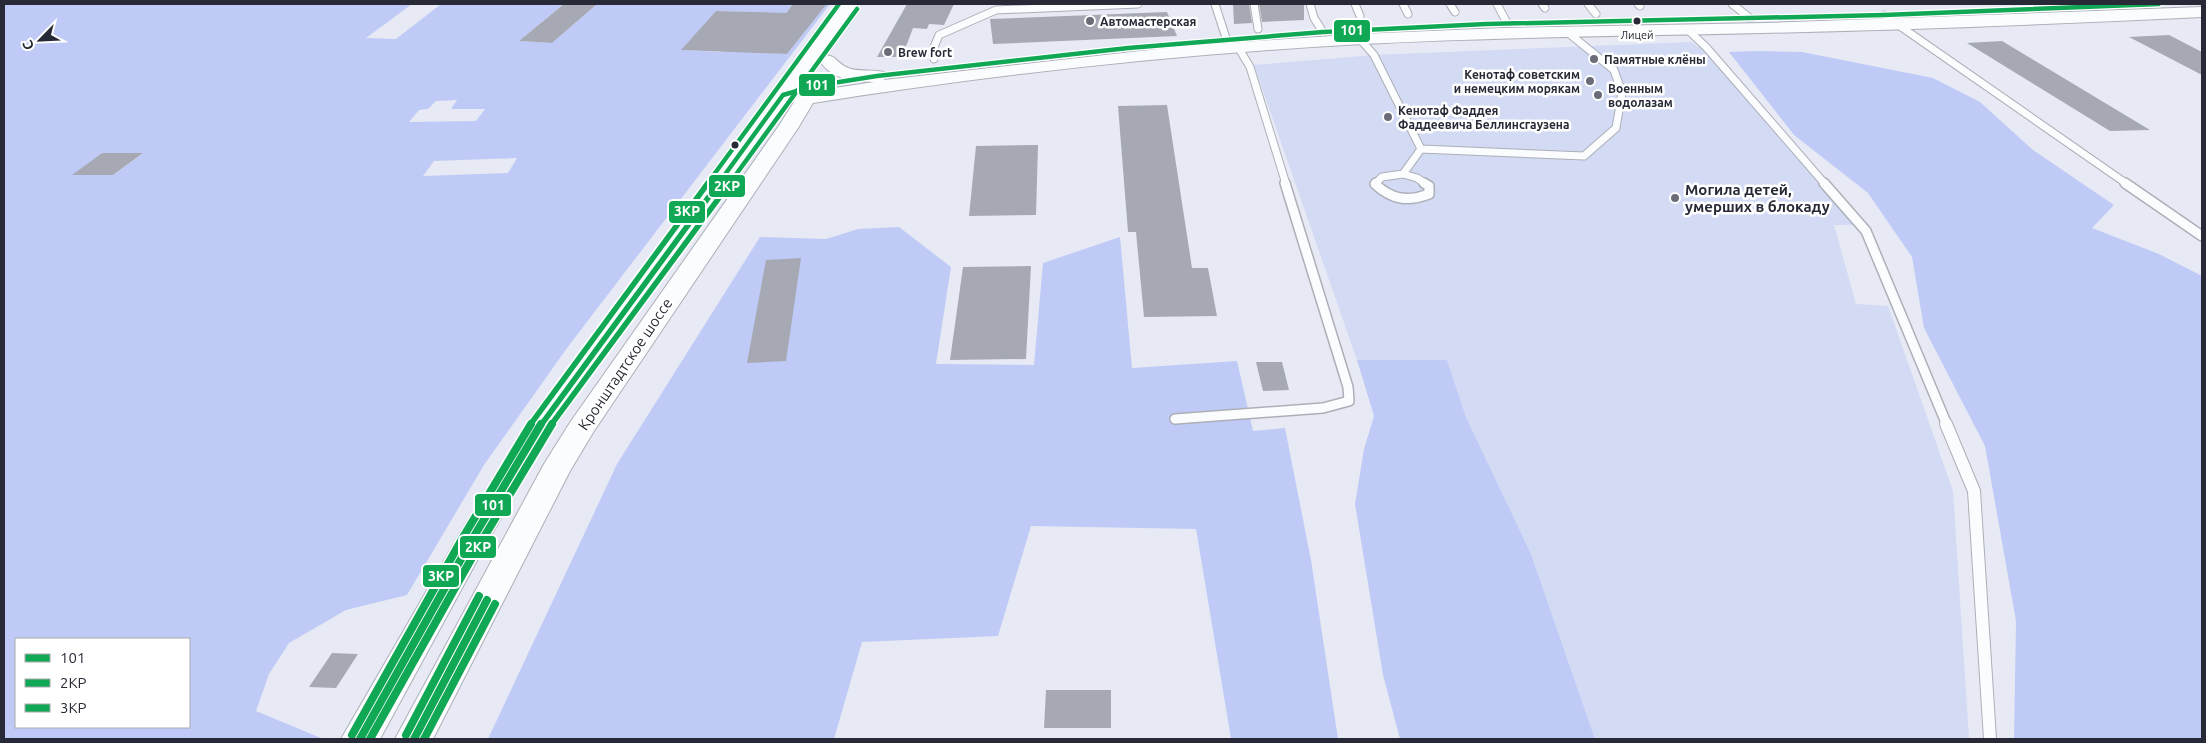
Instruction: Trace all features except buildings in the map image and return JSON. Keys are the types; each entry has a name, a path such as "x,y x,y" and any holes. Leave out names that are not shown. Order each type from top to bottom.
{"street":[{"name":"Кронштадтское шоссе","path":"414,739 555,471 581,428 801,93 850,4"},
{"name":"Кронштадтское шоссе","path":"360,739 470,543 540,426 828,60 859,4"},
{"path":"801,93 877,76 1232,43 1566,31 1688,30 2159,4"},
{"path":"801,93 902,83 1323,32 1507,23 1750,18 1890,19 2202,12"},
{"path":"828,60 831,66 840,72 877,76"}],"lane":[{"path":"934,59 932,52 938,35 996,10 1138,4"},
{"path":"1175,419 1323,408 1349,401 1348,388 1250,67 1232,43 1215,4"},
{"path":"1254,4 1258,28"},
{"path":"1310,4 1314,18 1323,32"},
{"path":"1355,4 1360,16"},
{"path":"1403,4 1408,14"},
{"path":"1450,4 1455,12"},
{"path":"1497,4 1507,23"},
{"path":"1588,4 1596,14"},
{"path":"1732,4 1750,18"},
{"path":"1890,19 2202,236"},
{"path":"1688,30 1706,47 1866,231 1974,491 1990,739"},
{"path":"1421,149 1584,156 1616,128 1622,93 1614,70 1566,31"},
{"path":"1360,39 1374,55 1421,149"},
{"path":"1403,174 1417,178 1429,186 1429,194 1416,200 1399,199 1383,193 1375,184 1382,177 1403,174 1421,149"}],"shaded area":[{"path":"4,4 412,4 366,38 396,39 441,4 564,4 519,41 552,43 597,4 793,4 830,4 567,348 484,465 407,595 346,610 289,643 269,674 256,711 320,739 4,739","holes":["793,4 825,6 787,54 753,52","716,11 752,12 720,52 682,50","457,100 451,109 485,109 476,121 409,122 419,110 428,109 436,101","102,153 141,153 142,154 113,175 73,175","517,158 508,173 423,176 434,161"]},
{"path":"1691,42 1699,47 1706,47 1855,225 1834,225 1856,304 1888,306 1953,491 1969,739 1595,739 1531,554 1466,417 1447,360 1357,360 1254,65 1374,55"},
{"path":"1729,52 1802,52 1933,78 1980,102 2033,150 2114,205 2092,228 2159,254 2202,276 2202,739 2014,739 2016,621 1985,446 1924,328 1912,257 1868,193 1794,135"},
{"path":"899,227 951,267 936,364 1034,365 1043,263 1120,237 1132,368 1237,361 1253,431 1285,428 1311,560 1338,739 1231,739 1196,529 1031,526 998,636 862,642 834,739 488,739 617,464 760,237 826,239 858,229"},
{"path":"1357,360 1447,360 1466,417 1531,554 1595,739 1400,739 1383,675 1355,504 1364,449 1374,416"}],"transit line":[{"name":"3КР","path":"352,735 462,539 533,421 839,4"},
{"name":"101","path":"360,739 470,543 540,426 783,95 814,86 877,76 1128,48 1323,32 1486,24 1884,15 2159,4"},
{"name":"2КР","path":"370,739 478,547 547,431 857,9"},
{"name":"3КР","path":"406,735 479,596"},
{"name":"101","path":"414,739 487,600"},
{"name":"2КР","path":"424,739 495,604"}],"place":[{"name":"Автомастерская","path":"1090,21"},
{"name":"Лицей","path":"1637,21"},
{"name":"Brew fort","path":"888,52"},
{"name":"Памятные клёны","path":"1594,59"},
{"name":"Кенотаф советским и немецким морякам","path":"1590,81"},
{"name":"Военным водолазам","path":"1598,95"},
{"name":"Кенотаф Фаддея Фаддеевича Беллинсгаузена","path":"1388,117"},
{"name":"Могила детей, умерших в блокаду","path":"1675,198"}]}
